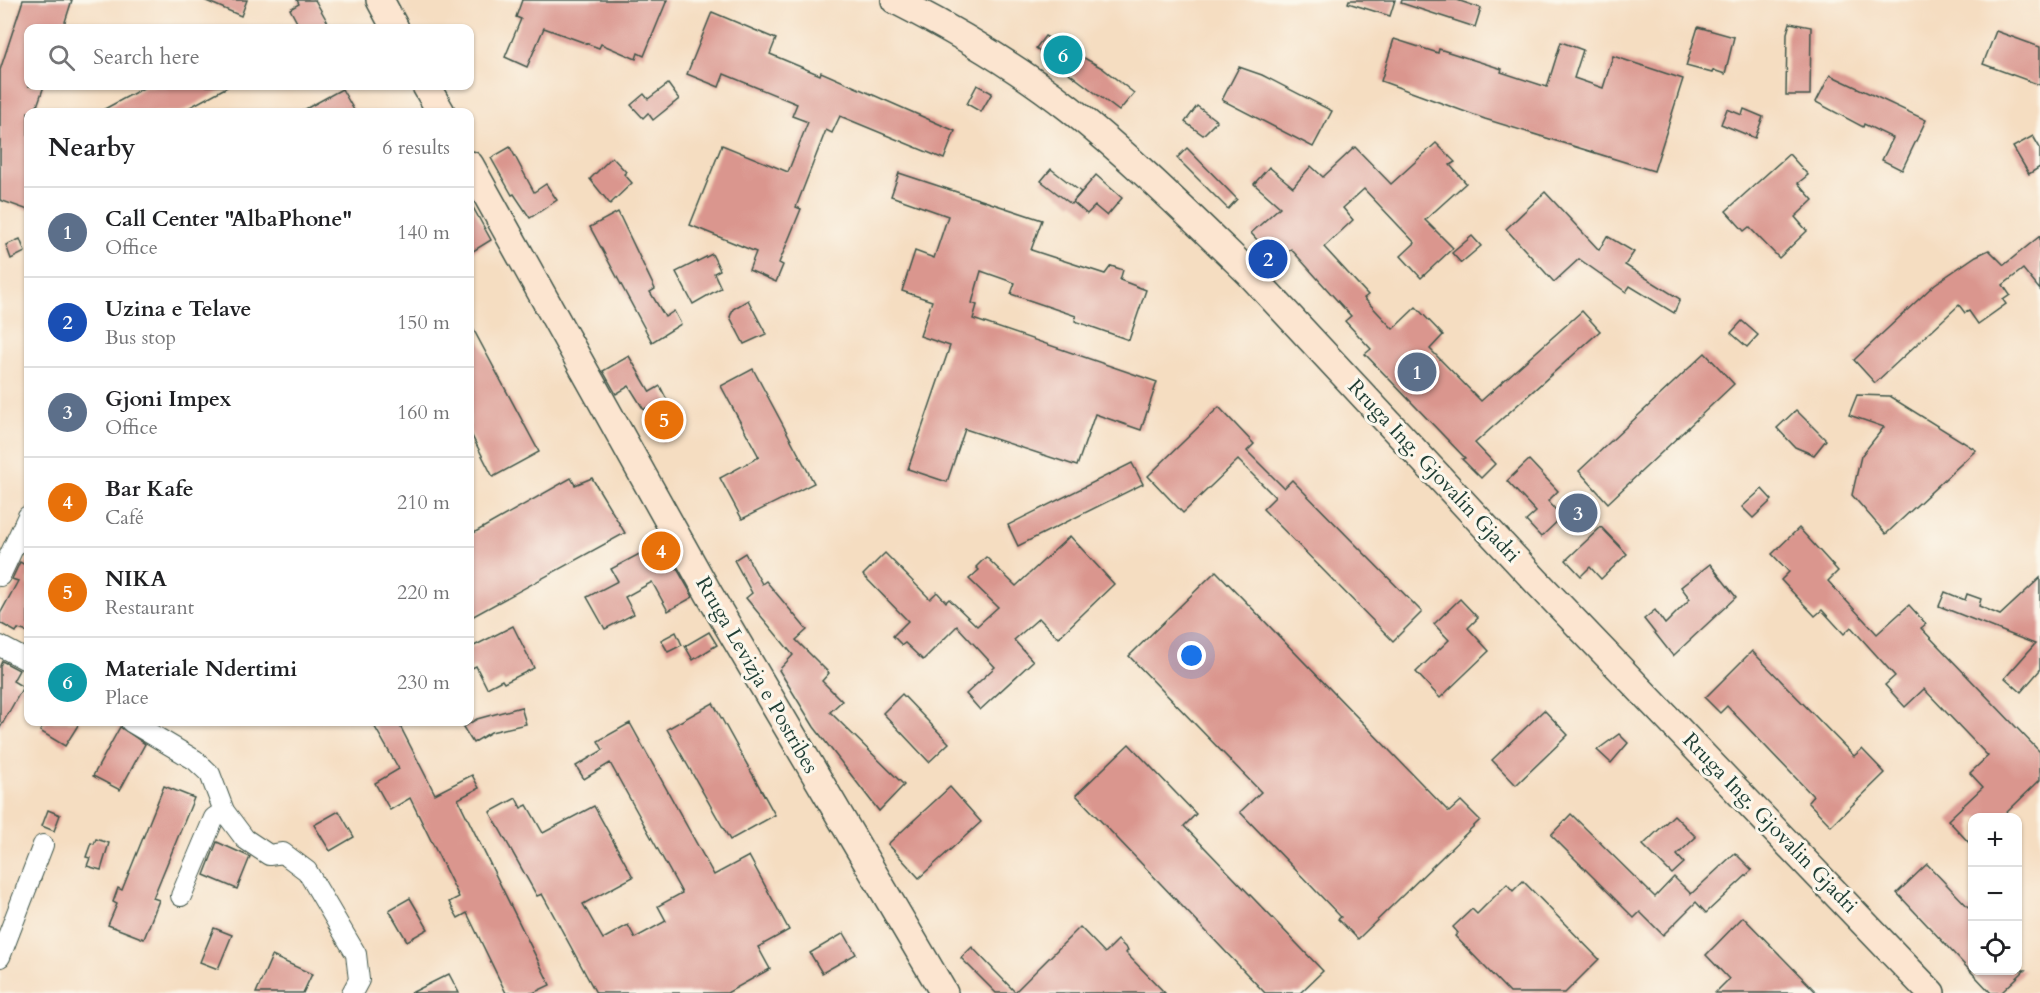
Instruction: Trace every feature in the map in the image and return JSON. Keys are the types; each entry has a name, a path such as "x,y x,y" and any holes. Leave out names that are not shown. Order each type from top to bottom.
{"main road":[{"path":"380,0 393,24"},
{"name":"Rruga Ing. Gjovalin Gjadri","path":"895,0 1003,61 1070,109 1249,273 1536,581 1931,993"},
{"path":"428,90 439,108"},
{"name":"Rruga Levizja e Postribes","path":"474,172 709,594 944,993"}],"street":[{"path":"0,576 24,525"},
{"path":"0,646 24,659"},
{"path":"137,726 195,760 210,774 224,811 245,838 269,855 283,854 307,870 356,954 358,980 352,993"},
{"path":"181,896 214,818 224,811"},
{"path":"0,957 44,844"}],"building":[{"path":"23,0 72,0 64,24 24,24 24,90 43,90 36,108 24,108 24,209 0,200 0,70"},
{"path":"204,0 247,0 241,16"},
{"path":"297,0 315,0 329,24 298,24 290,9 299,4"},
{"path":"522,0 667,0 644,56 638,53 636,59 601,44 599,48 544,28 527,67 505,57 521,19 516,17"},
{"path":"1349,0 1395,0 1390,16 1348,3"},
{"path":"1402,0 1457,0 1481,8 1475,27 1401,3"},
{"path":"712,12 776,39 770,54 820,75 821,72 955,131 944,159 840,116 832,133 826,130 796,207 801,209 779,263 783,265 776,282 749,270 756,252 690,225 722,145 788,172 808,122 792,116 797,104 724,74 719,87 687,74"},
{"path":"1790,23 1811,27 1810,95 1786,95 1787,33"},
{"path":"1698,27 1734,37 1725,74 1686,66"},
{"path":"1996,31 2040,47 2040,85 1983,64"},
{"path":"1045,36 1102,68 1134,93 1119,111 1036,48"},
{"path":"1394,39 1438,53 1439,49 1502,69 1501,72 1547,87 1561,42 1583,50 1574,78 1603,88 1613,56 1683,79 1654,171 1485,119 1381,81"},
{"path":"1239,67 1262,75 1332,111 1313,147 1222,100"},
{"path":"1830,75 1926,120 1902,170 1882,160 1893,138 1864,124 1863,127 1816,102"},
{"path":"668,84 679,99 653,120 648,113 643,118 631,105 644,94 648,99"},
{"path":"977,85 992,93 981,112 967,104"},
{"path":"140,90 222,90 188,108 106,108"},
{"path":"343,90 353,108 307,108"},
{"path":"1197,106 1217,121 1203,135 1185,122"},
{"path":"1727,109 1742,115 1744,109 1763,117 1755,138 1721,124"},
{"path":"2033,136 2040,148 2040,167 2029,174 2013,147"},
{"path":"1436,143 1455,162 1450,165 1466,183 1425,220 1453,248 1421,278 1401,256 1415,243 1364,189 1343,208 1353,220 1324,247 1368,295 1364,298 1393,329 1416,307 1443,335 1430,349 1481,401 1582,311 1600,331 1475,443 1495,464 1481,478 1462,459 1465,458 1365,354 1371,349 1345,321 1351,316 1291,249 1277,262 1251,233 1280,207 1254,184 1269,167 1293,187 1311,166 1323,177 1355,147 1391,184"},
{"path":"510,147 534,192 546,184 557,200 530,218 514,194 512,195 491,158"},
{"path":"1187,148 1237,199 1228,209 1177,158"},
{"path":"1789,154 1808,175 1798,183 1813,200 1795,217 1807,231 1779,258 1749,227 1744,231 1726,211"},
{"path":"612,157 626,172 624,174 632,183 610,204 590,179"},
{"path":"1051,169 1081,192 1071,204 1041,181"},
{"path":"899,173 1042,220 1031,250 1105,274 1111,266 1123,270 1120,280 1146,290 1129,340 1075,321 1076,316 1011,294 1015,283 981,271 972,303 977,305 973,319 1157,382 1141,430 1095,414 1077,466 965,429 947,482 908,469 950,346 920,336 932,301 902,291 915,251 934,258 948,216 891,196"},
{"path":"1096,175 1122,198 1107,216 1095,206 1087,214 1073,202"},
{"path":"1545,192 1599,250 1607,236 1634,252 1625,265 1680,299 1674,313 1630,286 1626,292 1579,259 1554,282 1506,229"},
{"path":"474,209 491,240 474,251"},
{"path":"618,212 655,289 650,292 665,317 674,311 681,324 652,342 590,227"},
{"path":"1472,236 1481,246 1461,263 1452,253"},
{"path":"2040,236 2040,290 2023,269 2003,285 2010,295 2003,300 2006,304 1978,324 1969,311 1965,313 1959,305 1875,383 1854,360 1935,284 1976,256 1989,250 2004,265"},
{"path":"20,239 24,252 11,259 6,245"},
{"path":"712,254 720,270 714,273 721,288 693,304 676,272"},
{"path":"748,300 766,334 744,344 730,317 733,309"},
{"path":"1742,321 1758,335 1747,347 1731,333"},
{"path":"474,330 539,452 493,477 474,440"},
{"path":"1705,353 1734,384 1608,503 1579,471"},
{"path":"629,356 650,392 660,386 683,432 663,442 646,408 644,410 629,386 616,394 603,371"},
{"path":"753,369 814,483 742,519 720,478 759,457 721,386"},
{"path":"1857,395 1889,396 1976,450 1886,534 1852,495 1861,456 1884,427 1849,415"},
{"path":"1219,407 1254,444 1247,451 1284,488 1292,480 1422,612 1393,641 1263,509 1275,497 1238,460 1183,513 1148,476"},
{"path":"1796,410 1826,440 1814,455 1795,447 1777,428"},
{"path":"1529,460 1558,491 1548,501 1562,517 1541,537 1526,521 1536,512 1507,481"},
{"path":"1132,463 1143,484 1018,546 1008,525"},
{"path":"571,478 575,485 592,478 625,533 474,616 474,533"},
{"path":"1762,489 1772,500 1753,518 1742,507"},
{"path":"1601,527 1627,554 1601,579 1590,567 1581,576 1566,560"},
{"path":"1799,528 1838,571 1828,581 1877,634 1909,605 1926,624 1921,628 2040,752 2040,780 2006,813 1968,813 1968,842 1948,820 1983,787 1970,773 1988,756 1924,689 1905,707 1885,685 1895,676 1851,627 1844,634 1822,610 1815,616 1781,580 1789,572 1772,554"},
{"path":"1070,536 1114,584 1058,638 1039,618 1014,640 1033,661 980,710 966,694 995,667 957,626 923,660 905,643 902,645 893,636 908,621 863,575 885,553 930,599 937,592 946,602 949,599 977,626 998,607 969,579 979,570 976,567 986,557 1016,586"},
{"path":"662,542 693,597 668,611 652,582 625,597 634,614 605,629 587,597 618,581 611,569"},
{"path":"745,553 762,584 766,581 807,630 796,640 829,673 822,681 842,701 830,712 904,785 879,811 814,727 779,670 793,655 746,598 752,593 734,560"},
{"path":"20,562 24,564 24,631 18,629 16,632 0,623 0,614 18,581 12,579"},
{"path":"1710,564 1736,597 1673,656 1644,619 1655,610 1665,624 1690,599 1681,587"},
{"path":"1216,571 1449,812 1461,801 1480,820 1358,939 1338,919 1341,917 1240,812 1261,792 1129,656"},
{"path":"2040,578 2040,670 2021,692 2005,678 2035,644 1939,606 1945,592 1965,600 1967,594 1981,599 1979,606 2000,615"},
{"path":"1460,599 1478,618 1468,628 1489,651 1440,698 1416,672 1449,640 1434,624"},
{"path":"513,626 534,668 504,683 502,680 487,688 476,666 474,667 474,646"},
{"path":"676,632 682,645 668,652 661,640"},
{"path":"709,632 717,645 693,660 685,646"},
{"path":"1752,651 1854,756 1862,749 1885,773 1831,826 1808,802 1813,796 1727,706 1720,713 1705,698"},
{"path":"2,661 19,670 13,681 23,687 0,728 0,666"},
{"path":"902,694 949,743 929,762 883,713"},
{"path":"713,703 775,815 730,840 667,729"},
{"path":"521,707 526,724 491,732 473,743 463,727 474,726 474,721"},
{"path":"1544,710 1568,735 1516,785 1492,760"},
{"path":"630,723 714,875 749,856 789,930 758,947 770,969 727,993 596,993 542,894 537,896 490,812 516,798 521,808 527,805 543,833 594,806 633,877 583,904 603,939 628,925 635,938 666,921 658,906 682,893 610,763 584,779 576,766 603,750 598,741"},
{"path":"43,726 78,726 65,746 40,731"},
{"path":"374,726 400,726 435,794 472,775 479,788 458,799 550,985 533,993 506,993 467,913 458,918 449,902 459,897 410,798 390,810 375,783 399,769"},
{"path":"120,727 145,744 120,790 93,776"},
{"path":"1619,734 1628,743 1611,763 1597,750"},
{"path":"1129,744 1196,814 1184,826 1323,971 1300,993 1265,993 1076,795"},
{"path":"164,786 194,798 153,898 159,900 144,939 108,925 117,904 113,902 118,888 122,890"},
{"path":"950,787 981,822 919,878 888,844"},
{"path":"48,810 60,815 54,831 42,826"},
{"path":"339,811 354,837 330,851 314,825"},
{"path":"1571,814 1655,897 1674,877 1691,894 1735,853 1752,870 1706,913 1696,902 1663,935 1640,912 1634,918 1551,835"},
{"path":"1674,815 1696,837 1677,855 1684,863 1672,874 1643,845"},
{"path":"96,839 109,843 101,870 87,866 90,858 86,857 91,843 94,844"},
{"path":"217,842 250,857 237,889 204,875"},
{"path":"1927,864 1968,907 1968,969 1897,893"},
{"path":"1523,881 1599,959 1565,993 1510,993 1455,936 1458,933 1453,927 1472,909 1477,914 1507,884 1513,891"},
{"path":"410,898 428,929 407,941 389,910"},
{"path":"1743,917 1817,993 1715,993 1729,979 1706,955"},
{"path":"1080,927 1105,953 1118,940 1128,950 1126,953 1165,993 996,993 961,958 972,947 1015,992"},
{"path":"214,928 232,935 218,969 200,962"},
{"path":"844,933 856,954 822,973 810,953"},
{"path":"272,956 312,974 303,993 256,993"},
{"path":"449,974 459,993 411,993"},
{"path":"1974,975 2020,975 2001,993 1991,993"}],"place":[{"name":"Materiale Ndertimi","path":"1063,55"},
{"name":"Uzina e Telave","path":"1268,259"},
{"name":"Call Center \"AlbaPhone\"","path":"1417,372"},
{"name":"NIKA","path":"664,420"},
{"name":"Gjoni Impex","path":"1578,513"},
{"name":"Bar Kafe","path":"661,551"}]}
